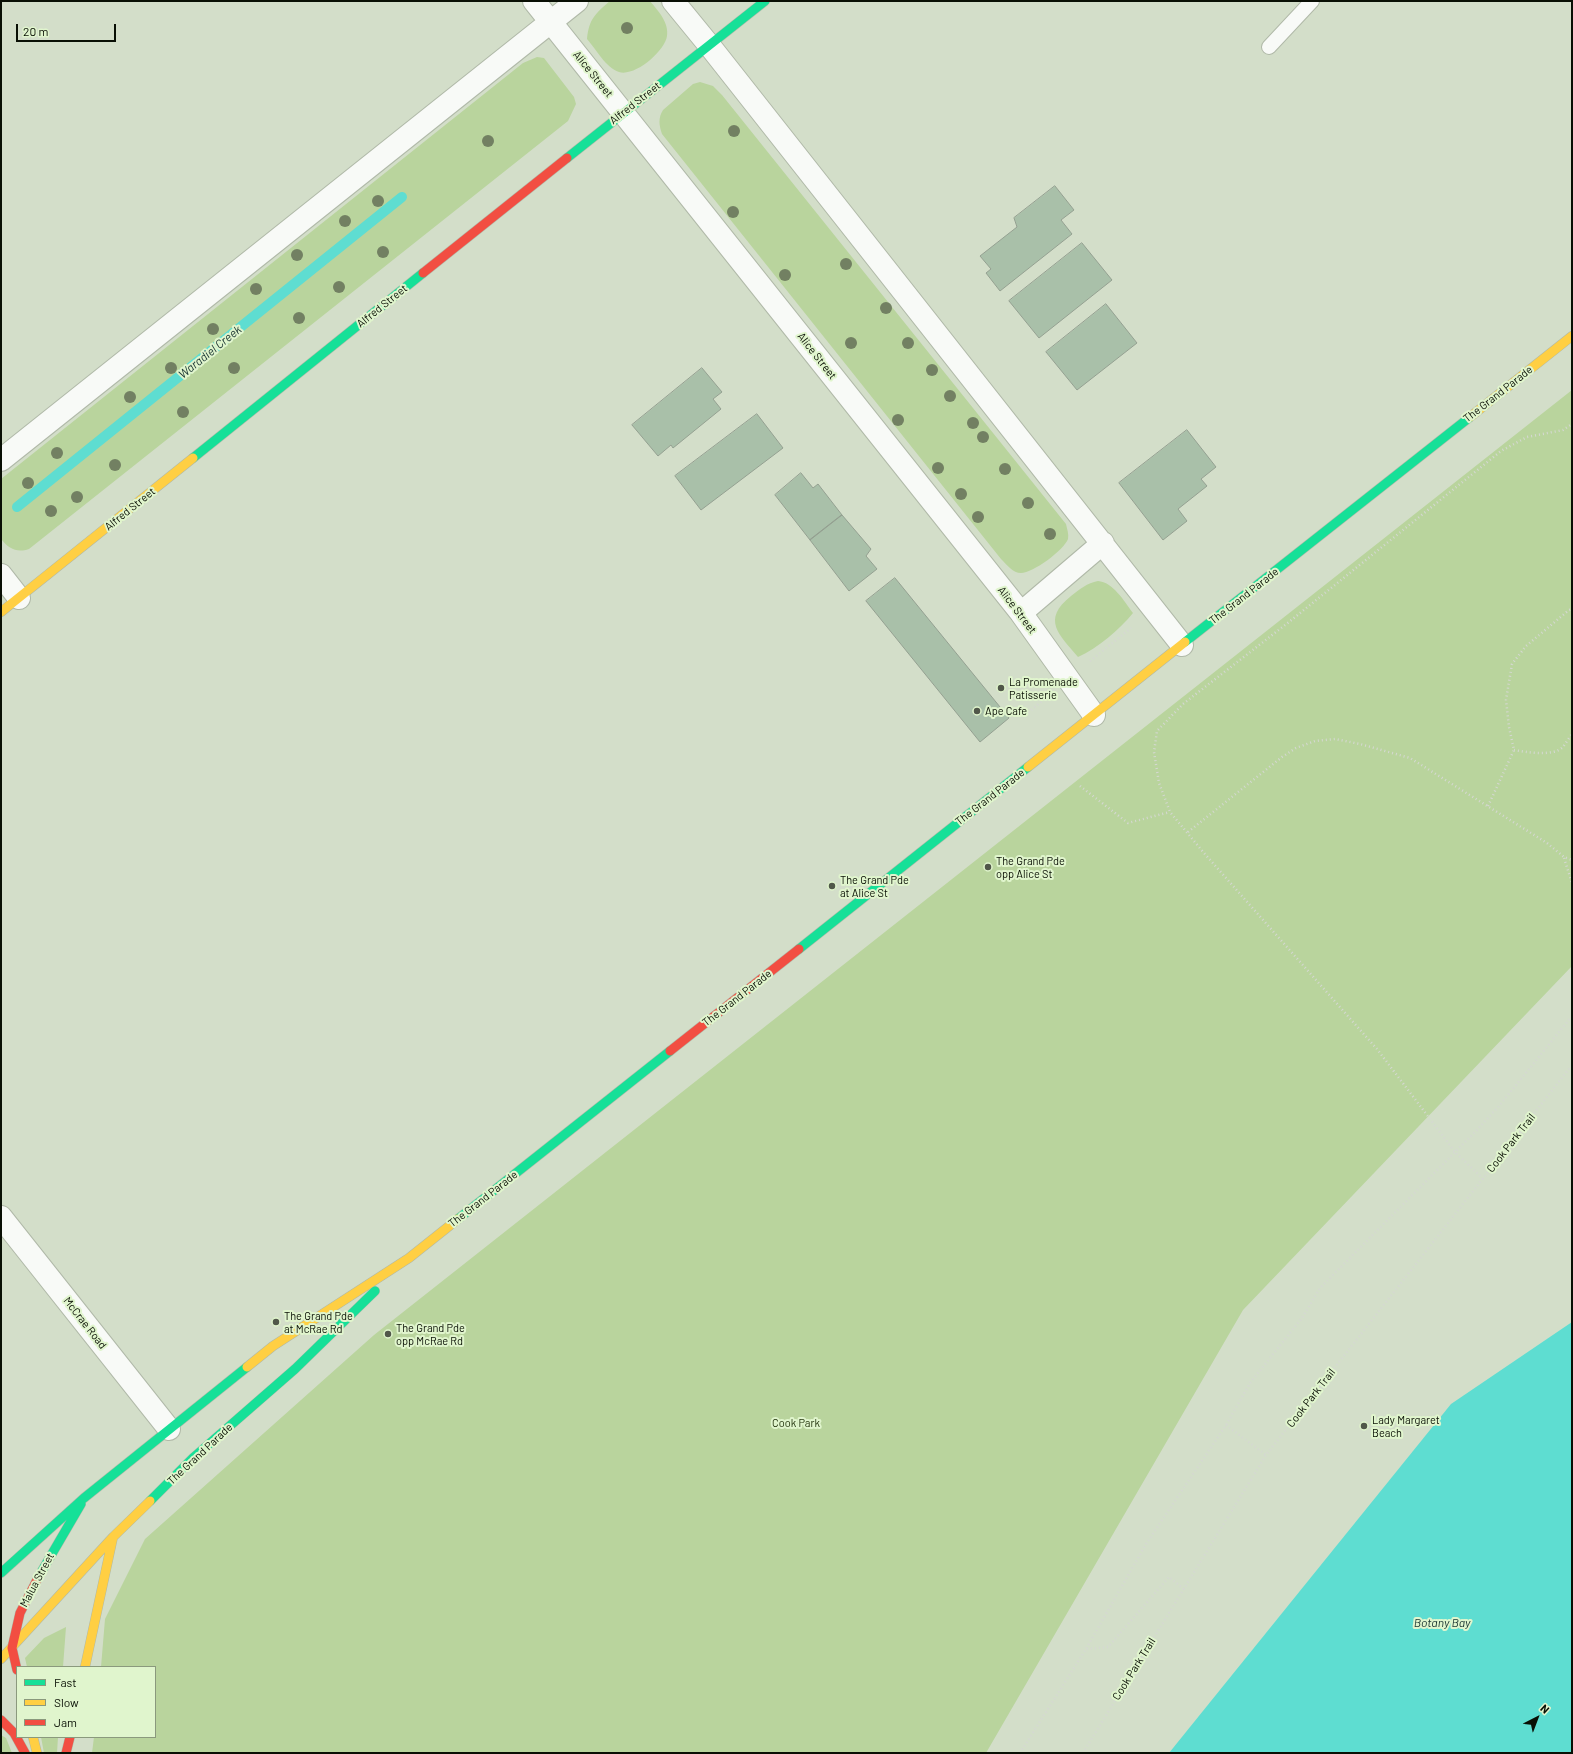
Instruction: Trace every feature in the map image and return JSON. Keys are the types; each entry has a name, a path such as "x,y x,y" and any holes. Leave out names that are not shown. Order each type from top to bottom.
{"main road":[{"name":"Alfred Street","path":"1,612 709,44 765,1"},
{"name":"The Grand Parade","path":"1,1573 84,1498 273,1346 409,1258 1572,336"},
{"name":"The Grand Parade","path":"1,1659 113,1537 193,1458 295,1369 409,1258"},
{"name":"Malua Street","path":"16,1666 12,1648 20,1613 32,1586 84,1498"},
{"path":"85,1666 113,1537"},
{"path":"1,1720 16,1737"},
{"path":"17,1738 25,1753"},
{"path":"33,1738 37,1753"},
{"path":"66,1753 70,1738"}],"street":[{"name":"Alice Street","path":"534,1 624,112 1021,613 1094,715"},
{"path":"1,460 577,1"},
{"path":"673,1 709,44 1182,645"},
{"path":"1021,613 1103,543"},
{"path":"1,575 19,598"},
{"name":"McCrae Road","path":"1,1217 169,1429"}],"lane":[{"path":"1269,47 1312,1"}],"path":[{"path":"1483,1179 1455,1152 1377,1049 1204,853 1170,812 1159,783 1154,752 1157,731 1183,704 1289,622 1501,451 1527,436 1563,430 1572,424"},
{"path":"1488,806 1514,750 1509,728 1506,700 1512,664 1526,646 1572,609"},
{"path":"1087,664 1134,626"},
{"path":"1514,750 1536,753 1554,751 1562,748 1572,734"},
{"path":"1188,832 1282,757 1296,748 1315,741 1335,739 1360,744 1410,758 1547,843 1564,857 1572,860"},
{"path":"1080,786 1128,823 1170,812"},
{"path":"1564,857 1572,882"},
{"path":"1020,1753 1086,1649 1146,1544 1226,1424 1250,1383 1302,1318 1320,1288 1499,1106 1572,1016"},
{"name":"Cook Park Trail","path":"1083,1753 1266,1455 1572,1065"},
{"path":"1226,1424 1266,1455"},
{"path":"1086,1649 1108,1647 1169,1577 1184,1589"}],"green space":[{"path":"610,1 650,1 665,21 667,36 661,49 641,67 626,73 619,72 610,67 587,39 589,26 594,17"},
{"path":"537,57 544,58 574,97 576,104 568,121 29,549 21,551 10,548 1,539 1,479 523,63"},
{"path":"700,82 713,86 722,95 1066,524 1068,539 1055,555 1033,569 1021,573 1013,570 1001,559 662,134 660,128 660,116 663,110 693,84"},
{"name":"Cook Park","path":"1572,390 1572,966 1243,1310 986,1753 92,1753 94,1738 156,1738 156,1666 101,1666 105,1619 145,1539 374,1335"},
{"path":"1098,581 1103,582 1113,588 1133,613 1108,638 1093,649 1078,657 1056,627 1055,620 1057,612 1062,605 1077,591"},
{"path":"66,1627 63,1666 27,1666 25,1658 44,1638"},
{"path":"1,1735 6,1738 12,1753 1,1753"},
{"path":"41,1738 58,1738 57,1753 44,1753"}],"water":[{"name":"Botany Bay","path":"1572,1322 1572,1753 1169,1753 1451,1404"}],"building":[{"path":"1055,186 1074,210 1061,220 1072,234 1000,291 986,273 991,269 980,256 1017,227 1014,218"},
{"path":"1082,243 1112,280 1039,338 1009,301"},
{"path":"1106,304 1137,343 1077,390 1046,352"},
{"path":"702,368 722,392 713,399 721,409 673,448 671,445 658,456 632,425"},
{"path":"757,414 783,448 701,510 675,476"},
{"path":"1187,430 1216,467 1201,479 1207,486 1178,509 1187,521 1163,540 1119,483"},
{"path":"801,473 813,488 818,484 842,515 810,540 775,495"},
{"path":"842,515 871,549 866,556 877,569 849,591 810,540"},
{"path":"895,578 1009,718 980,742 866,601"}],"waterway":[{"name":"Waradiel Creek","path":"17,507 402,197"}],"traffic: fast":[{"path":"567,158 765,1"},
{"path":"193,458 423,273"},
{"path":"1185,642 1470,417"},
{"path":"799,949 1028,767"},
{"path":"458,1219 670,1051"},
{"path":"150,1501 193,1458 295,1369 375,1291"},
{"path":"1,1573 84,1498 247,1367"},
{"path":"39,1576 81,1504"}],"traffic: slow":[{"path":"1470,417 1572,336"},
{"path":"1,612 193,458"},
{"path":"1028,767 1185,642"},
{"path":"247,1367 273,1346 409,1258 458,1219"},
{"path":"1,1659 113,1537 150,1501"},
{"path":"85,1666 113,1537"},
{"path":"33,1738 37,1753"}],"traffic: jam":[{"path":"423,273 567,158"},
{"path":"670,1051 799,949"},
{"path":"16,1666 12,1648 20,1613 39,1576"},
{"path":"1,1720 16,1737"},
{"path":"17,1738 25,1753"},
{"path":"66,1753 70,1738"}],"place":[{"name":"La Promenade Patisserie","path":"1001,688"},
{"name":"Ape Cafe","path":"977,711"},
{"name":"The Grand Pde opp Alice St","path":"988,867"},
{"name":"The Grand Pde at Alice St","path":"832,886"},
{"name":"The Grand Pde at McRae Rd","path":"276,1322"},
{"name":"The Grand Pde opp McRae Rd","path":"388,1334"},
{"name":"Lady Margaret Beach","path":"1364,1426"}]}
